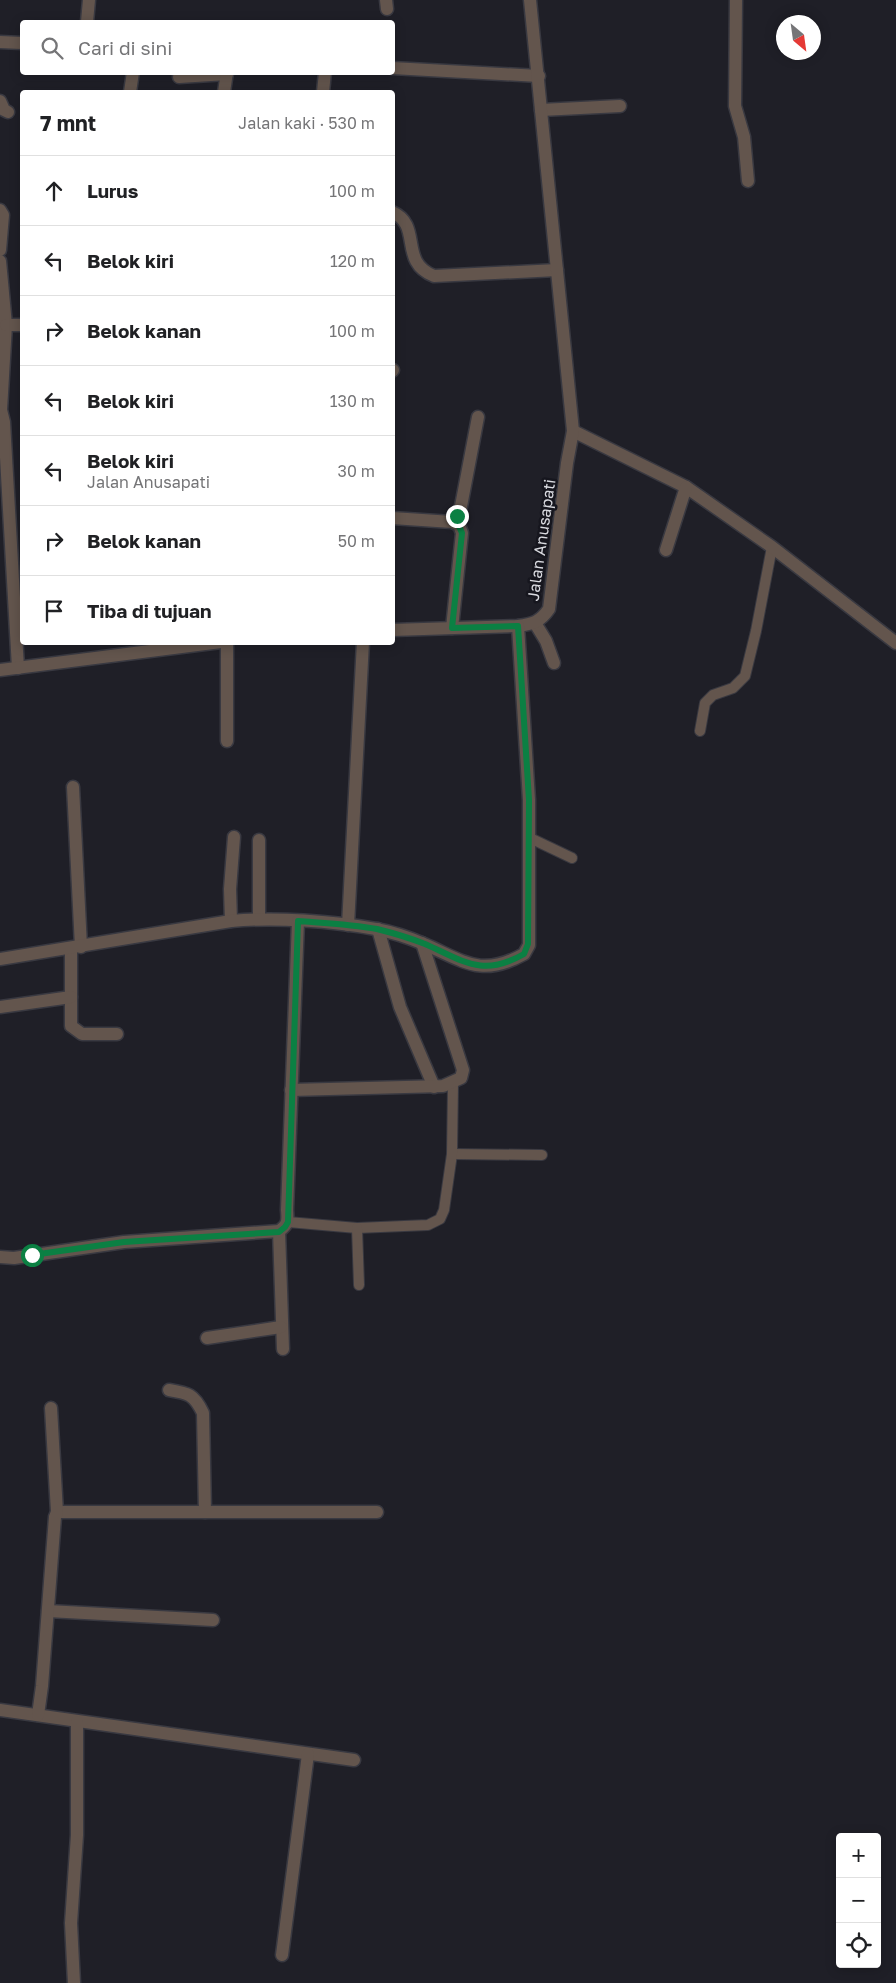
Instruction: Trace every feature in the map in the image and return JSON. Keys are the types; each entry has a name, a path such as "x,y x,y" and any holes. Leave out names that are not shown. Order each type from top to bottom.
{"street":[{"path":"87,20 89,0"},
{"name":"Jalan Anusapati","path":"395,630 518,626 535,623 543,618 549,609 572,436 539,76 530,0"},
{"path":"736,0 735,106 744,137 748,181"},
{"path":"0,47 0,42 20,43"},
{"path":"395,68 539,76"},
{"path":"130,90 133,75"},
{"path":"179,77 203,75"},
{"path":"224,90 227,75"},
{"path":"324,90 326,75"},
{"path":"0,101 4,110 8,112"},
{"path":"541,110 620,106"},
{"path":"0,210 2,210 3,215 0,250"},
{"path":"395,214 404,218 416,262 423,272 434,276 557,270"},
{"path":"0,261 6,324 1,410 4,422 5,504 18,668"},
{"path":"6,324 20,324"},
{"path":"452,522 460,511 478,417"},
{"path":"572,436 686,487 772,547 896,643"},
{"path":"666,550 686,487"},
{"path":"395,518 452,522 459,526 462,533 452,628"},
{"path":"535,623 546,641 554,663"},
{"path":"0,959 259,918 348,925 378,930 422,943 466,964 479,966 504,963 524,954 528,944 530,838 518,626"},
{"path":"0,670 198,645"},
{"path":"227,645 227,741"},
{"path":"348,925 363,645"},
{"path":"73,787 76,947 71,997 71,1026 82,1034 116,1034"},
{"path":"231,921 230,889 234,837"},
{"path":"259,840 259,918"},
{"path":"283,1349 281,1327 283,1227 298,921"},
{"path":"378,930 400,1007 434,1087"},
{"path":"291,1090 434,1087 454,1083 461,1078 463,1070 422,943"},
{"path":"0,1007 71,997"},
{"path":"0,1257 14,1258 124,1242 283,1227"},
{"path":"207,1338 281,1327"},
{"path":"169,1390 187,1393 197,1400 202,1412 205,1512"},
{"path":"38,1715 55,1517 57,1512 51,1408"},
{"path":"57,1512 377,1512"},
{"path":"48,1611 212,1620"},
{"path":"0,1710 354,1760"},
{"path":"74,1983 71,1924 77,1835 76,1722"},
{"path":"282,1955 308,1754"}],"lane":[{"path":"700,731 705,703 713,695 733,688 745,676 756,631 772,547"},
{"path":"530,838 572,858"},
{"path":"283,1227 357,1228 428,1226 440,1219 444,1210 452,1154 454,1083"},
{"path":"452,1154 542,1155"},
{"path":"357,1228 359,1285"}],"route":[{"path":"32,1255 124,1242 279,1232 285,1227 288,1222 298,921 348,925 378,930 422,943 466,964 479,966 504,963 524,954 528,944 530,838 518,626 452,628 462,533 459,526 452,522 457,516"}]}
